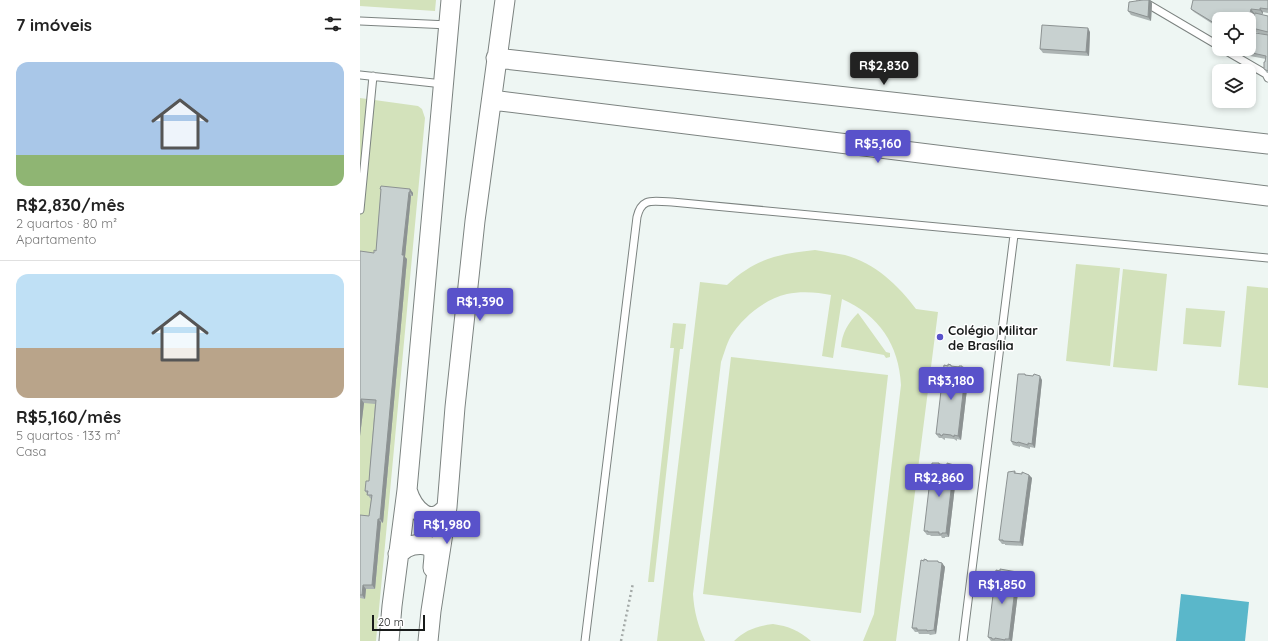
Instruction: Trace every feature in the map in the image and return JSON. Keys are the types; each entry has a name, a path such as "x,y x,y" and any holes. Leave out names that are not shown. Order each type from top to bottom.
{"street":[{"path":"389,641 398,554 407,490 451,0"},
{"path":"428,641 431,611 447,507 455,406 475,221 505,0"},
{"path":"496,58 1268,144"},
{"path":"492,100 1268,196"},
{"path":"407,490 413,506 420,512 436,516 442,513 447,507"},
{"path":"398,554 407,547 414,545 424,545 430,547 433,552 431,611"}],"lane":[{"path":"1141,0 1212,42"},
{"path":"360,21 449,25"},
{"path":"1235,56 1266,74 1268,78"},
{"path":"360,75 443,84"},
{"path":"360,210 373,76"},
{"path":"585,641 637,217 641,205 646,202 672,202 1268,258"},
{"path":"963,641 1014,235"}],"path":[{"path":"621,641 633,582"}],"green space":[{"path":"360,0 436,0 435,11 360,6"},
{"path":"360,98 418,106 422,109 425,118 376,641 360,641"},
{"path":"815,250 845,255 866,263 894,283 916,309 938,312 896,641 863,641 874,614 901,385 896,357 885,333 876,323 867,314 842,299 833,358 822,356 831,295 803,292 779,296 763,304 742,322 731,336 728,343 721,362 693,594 694,606 700,630 705,641 657,641 700,282 727,285 747,269 767,259"},
{"path":"1076,264 1120,268 1110,366 1066,361"},
{"path":"1123,269 1167,274 1157,371 1113,367"},
{"path":"1247,286 1268,288 1268,388 1238,385"},
{"path":"1186,308 1225,311 1221,347 1183,344"},
{"path":"858,313 886,352 890,353 890,357 886,358 884,355 841,347 846,328"},
{"path":"673,323 686,324 683,349 680,349 654,582 648,582 674,348 670,348"},
{"path":"731,357 888,375 861,613 703,594"},
{"path":"773,624 784,626 803,634 811,641 734,641 742,634 752,629"}],"water":[{"path":"1181,594 1249,602 1245,641 1176,641"}],"building":[{"path":"1149,0 1148,17 1128,11 1129,2"},
{"path":"1193,0 1268,0 1268,9 1251,9 1250,12 1212,12 1212,22 1191,9"},
{"path":"1256,13 1268,16 1268,32 1256,29"},
{"path":"1042,25 1088,28 1086,52 1040,49"},
{"path":"1256,33 1268,35 1268,71 1264,69 1266,56 1256,54"},
{"path":"381,186 410,189 410,192 402,255 404,255 380,519 378,519 372,585 363,585 362,595 360,595 360,515 369,516 372,495 367,495 368,491 365,491 366,481 369,481 376,400 361,399 360,411 360,251 374,253 374,250 376,251"},
{"path":"948,364 951,366 962,366 966,368 958,436 954,435 954,437 951,435 943,434 942,436 940,434 936,434 944,365 948,366"},
{"path":"1018,374 1033,376 1034,374 1040,376 1032,444 1028,443 1028,445 1011,441"},
{"path":"932,463 947,465 947,463 954,465 946,533 942,534 939,534 939,532 924,531"},
{"path":"1015,471 1014,473 1022,474 1022,472 1029,475 1020,542 999,540 1008,472"},
{"path":"924,559 927,561 938,561 942,563 934,630 927,631 912,628 921,560 924,561"},
{"path":"1000,569 1017,572 1009,639 1005,640 995,638 992,639 988,637 996,570 1000,571"}],"place":[{"name":"Colégio Militar de Brasília","path":"940,337"}]}
